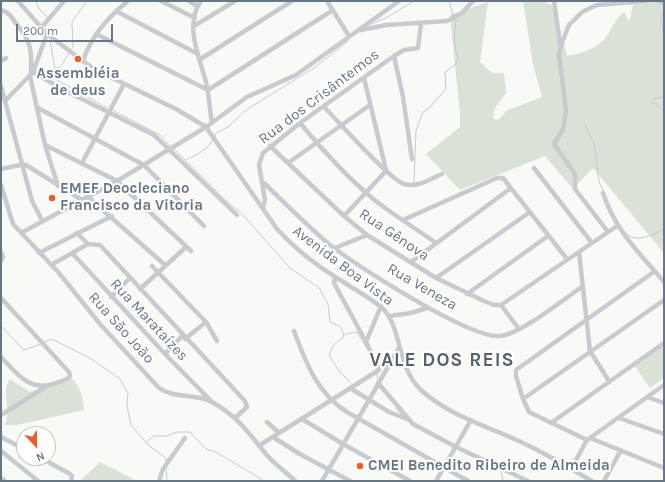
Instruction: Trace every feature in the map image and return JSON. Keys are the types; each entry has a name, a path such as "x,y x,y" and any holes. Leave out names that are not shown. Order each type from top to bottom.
{"street":[{"path":"18,1 47,34 83,61 206,127"},
{"path":"41,28 64,1"},
{"path":"83,61 96,34 121,4 128,1"},
{"path":"161,1 195,18"},
{"path":"189,1 197,6"},
{"path":"201,1 197,6 194,26 196,53 208,90 212,123"},
{"path":"194,26 234,1"},
{"path":"199,60 292,1"},
{"path":"327,1 350,36"},
{"name":"Rua dos Crisântemos","path":"21,233 42,220 82,200 144,165 206,127 247,97 296,75 399,1"},
{"path":"554,1 561,45 560,66 566,110 563,129 554,144 575,174 575,189 608,232"},
{"path":"561,45 569,24 586,9 602,4 645,1"},
{"path":"357,31 386,25 421,24 453,19 462,13 471,2"},
{"path":"1,10 9,14 27,36 32,51 31,74 46,145 58,186"},
{"path":"208,90 333,10"},
{"path":"116,11 196,53"},
{"name":"Rua dos Crisântemos","path":"262,208 265,204 264,183 259,169 263,153 300,123 394,56 404,50 418,48 421,24"},
{"path":"5,102 31,74 47,34"},
{"path":"96,34 208,90"},
{"path":"394,56 403,97 412,159"},
{"path":"1,61 6,58"},
{"path":"31,74 154,134 237,215"},
{"path":"364,78 386,171"},
{"path":"82,163 97,138 124,84"},
{"path":"1,86 24,164 32,201 42,220"},
{"path":"288,163 370,105"},
{"path":"324,107 386,171 399,182 413,185 442,174"},
{"path":"38,108 97,138 144,165 204,226"},
{"path":"300,123 316,143 367,192 436,243"},
{"name":"Avenida Boa Vista","path":"206,127 262,208 287,241 315,264 381,306 389,316 410,376 422,391 471,420 522,442 592,481"},
{"path":"46,145 117,181 191,252"},
{"name":"Rua Gênova","path":"270,146 366,235 436,278 467,294 490,304 501,304"},
{"path":"1,169 24,164 82,200"},
{"path":"534,168 592,243"},
{"path":"344,216 386,171"},
{"path":"403,220 497,178 503,178 567,259"},
{"name":"Rua Veneza","path":"264,183 335,248 427,308 492,336 503,336 519,329 583,286"},
{"name":"Rua São João","path":"1,185 11,220 21,233 51,265 100,324 159,388 168,393 210,400 236,417 267,456 295,481"},
{"path":"411,262 511,188"},
{"path":"603,194 617,226 664,282"},
{"path":"88,196 165,265"},
{"path":"436,278 530,212"},
{"path":"39,252 112,216"},
{"path":"519,329 501,304 617,226"},
{"path":"77,233 88,244"},
{"path":"335,248 366,235"},
{"path":"467,294 548,236"},
{"path":"51,265 88,244 96,244 130,278 246,402 245,409 236,417"},
{"path":"140,289 186,247"},
{"path":"579,252 590,351 609,381"},
{"path":"1,261 3,258 2,253"},
{"name":"Rua Marataízes","path":"72,254 210,400"},
{"path":"152,266 206,322 217,341"},
{"path":"655,272 520,366 516,370 516,374 523,399 529,412 588,439 621,450 664,468"},
{"path":"335,277 334,283 366,342 379,370 384,373"},
{"path":"111,297 130,278"},
{"path":"1,298 69,372 70,376 48,385 1,415"},
{"path":"523,399 664,300"},
{"path":"366,342 381,306"},
{"path":"389,316 411,314 427,308"},
{"path":"165,354 184,337 206,322"},
{"path":"294,332 309,368 330,401 468,481"},
{"path":"551,423 664,343"},
{"path":"322,481 399,348"},
{"path":"1,357 23,380 31,384 41,386 48,385"},
{"path":"260,446 379,370"},
{"path":"378,383 409,420"},
{"path":"571,469 588,439 664,385"},
{"path":"350,388 389,412 409,420 426,432 528,481"},
{"path":"648,397 664,403"},
{"path":"302,418 343,444 410,481"},
{"path":"619,418 664,434"},
{"path":"436,481 471,420"},
{"path":"267,422 279,433"},
{"path":"1,437 16,445"},
{"path":"273,437 298,453 350,481"},
{"path":"159,481 163,469 184,438"},
{"path":"604,481 621,450"},
{"path":"1,451 38,481"},
{"path":"56,466 70,474 72,476 71,481"},
{"path":"1,478 5,481"}],"shaded area":[{"path":"523,1 541,1 552,5 561,41 564,41 567,56 583,52 603,41 622,13 625,13 629,22 634,1 664,2 664,253 593,168 573,189 545,156 460,190 426,154 460,127 460,113 450,15 488,2 480,62 492,73 504,73 506,93 495,108 493,115 494,119 498,120 506,111 542,97 533,64"},
{"path":"664,345 664,378 650,388 634,365"},
{"path":"69,376 76,383 80,391 84,410 17,425 5,425 7,419 6,390 10,379 30,392 59,382"},
{"path":"100,462 137,481 80,481"}],"waterway":[{"path":"36,1 39,9 47,17"},
{"path":"73,48 72,22 87,1"},
{"path":"370,24 384,19 414,1"},
{"path":"449,1 453,15"},
{"path":"664,10 661,20 664,37"},
{"path":"414,182 416,130 423,112 428,109 446,89 445,72 455,65 458,59 454,41 456,19"},
{"path":"50,40 57,80 107,108"},
{"path":"215,137 216,133 228,127 246,110 314,68 348,41"},
{"path":"56,68 60,68 69,53"},
{"path":"664,97 655,98 652,101 663,110 664,119"},
{"path":"112,110 160,135 170,146"},
{"path":"584,123 594,143 599,182 603,190"},
{"path":"186,160 205,149 213,139"},
{"path":"174,149 222,197 243,215 290,268 319,288 328,304 330,322 341,327 344,336 333,346 329,355 339,371 350,382"},
{"path":"626,233 634,238 639,238 650,236 664,229"},
{"path":"1,326 24,350 41,344"},
{"path":"345,334 357,332 366,347"},
{"path":"44,342 52,339 90,358 120,379 128,393 127,406 131,425 148,445 166,458 166,461"},
{"path":"377,374 378,380"},
{"path":"396,408 402,415"},
{"path":"146,442 154,436 167,436 177,432 190,432 206,449 216,452 262,481"},
{"path":"166,468 167,481"},
{"path":"501,471 503,481"}],"place":[{"name":"Assembléia de deus","path":"78,59"},
{"name":"EMEF Deocleciano Francisco da Vitoria","path":"52,198"},
{"name":"CMEI Benedito Ribeiro de Almeida","path":"360,466"}],"district":[{"name":"VALE DOS REIS","path":"442,361"}]}
